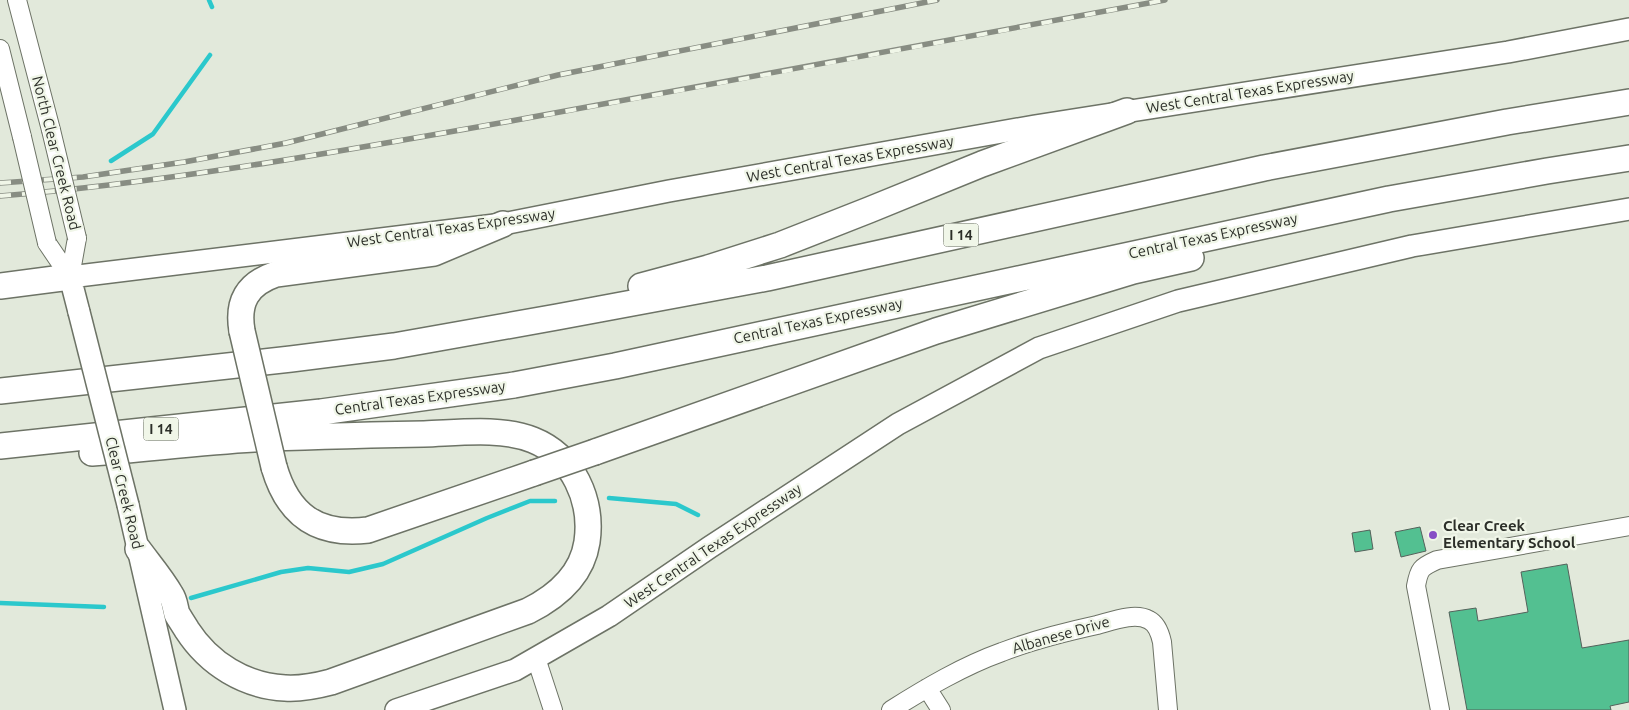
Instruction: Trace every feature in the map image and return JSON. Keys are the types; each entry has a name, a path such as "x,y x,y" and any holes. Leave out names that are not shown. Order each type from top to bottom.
{"highway":[{"name":"I 14","path":"0,391 394,346 766,278 1264,168 1508,122 1629,102"},
{"path":"394,346 451,321 640,286 780,245 982,164 1127,111"},
{"name":"Central Texas Expressway","path":"0,446 321,412 514,385 615,366 1389,198 1629,158"},
{"path":"503,224 434,253 276,274 263,278 245,296 240,318 242,331 279,484 287,499 299,512 314,523 332,530 350,532 368,530 596,452 936,331 1133,271 1315,230 1389,198"},
{"path":"0,286 70,277"},
{"path":"0,446 72,455 253,439 424,434 492,433 514,435 533,440 548,448 561,459 580,486 586,504 588,522 586,543 573,575 562,589 546,602 528,611 340,679 308,688 287,689 267,687 227,670 209,656 199,647 188,631 177,614 172,597 138,548"}],"main road":[{"name":"West Central Texas Expressway","path":"70,277 503,224 698,186 1025,128 1508,52 1629,30"},
{"name":"West Central Texas Expressway","path":"396,710 515,670 610,616 710,547 898,424 1039,348 1178,301 1412,246 1629,209"},
{"name":"Clear Creek Road","path":"70,277 128,505 175,710"}],"street":[{"name":"North Clear Creek Road","path":"17,0 77,238 70,277"},
{"name":"North Clear Creek Road","path":"0,49 47,244 70,277"},
{"path":"1440,710 1416,586 1419,572 1425,565 1437,560 1629,526"},
{"name":"Albanese Drive","path":"891,710 942,680 1002,652 1061,633 1121,619 1140,617 1148,619 1159,631 1162,642 1168,710"},
{"path":"536,658 553,710"},
{"path":"927,688 940,710"}],"building":[{"path":"1420,527 1426,551 1401,557 1395,532"},
{"path":"1370,530 1373,549 1355,552 1352,533"},
{"path":"1567,564 1582,648 1629,640 1629,702 1610,706 1611,710 1467,710 1449,612 1476,608 1478,621 1528,612 1521,572"}],"waterway":[{"path":"209,0 212,7"},
{"path":"111,161 153,134 210,55"},
{"path":"609,498 676,504 698,515"},
{"path":"191,598 281,572 308,568 349,572 383,564 530,501 555,501"},
{"path":"0,603 104,607"}],"railway":[{"path":"0,183 83,177 184,162 286,143 558,75 937,0"},
{"path":"0,196 128,183 320,154 511,121 1165,0"}],"place":[{"name":"Clear Creek Elementary School","path":"1433,535"}]}
